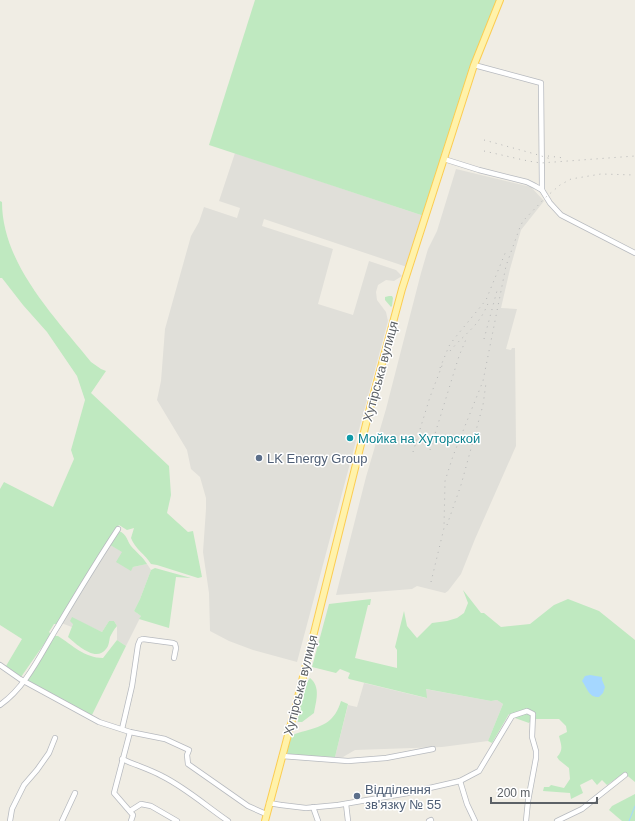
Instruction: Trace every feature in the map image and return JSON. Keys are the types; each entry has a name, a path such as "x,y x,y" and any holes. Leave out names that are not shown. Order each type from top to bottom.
{"main road":[{"name":"Хутірська вулиця","path":"264,821 402,289 474,65 500,0"}],"street":[{"path":"474,65 541,83 542,190"},
{"path":"444,160 527,182 542,190 550,203 561,215 635,253"},
{"path":"0,705 6,701 24,682 118,529"},
{"path":"122,729 132,686 138,644 140,640 143,638 173,642 176,648 174,658"},
{"path":"0,665 24,682 99,722 130,732 165,739 189,750 187,755 188,764 248,806 266,814"},
{"path":"269,803 313,807 346,804 408,794 445,786 460,781 479,771 512,716 527,711 532,713 532,737 536,751 536,758 526,821"},
{"path":"130,732 114,793 133,815 131,821"},
{"path":"10,821 12,809 24,784 37,770 49,753 55,738"},
{"path":"282,756 348,761 386,758 433,749"},
{"path":"122,759 161,775 209,806 228,821"},
{"path":"557,821 582,809 625,774"},
{"path":"460,781 467,804 475,821"},
{"path":"62,821 75,792"},
{"path":"130,811 141,804 151,806 177,821"},
{"path":"346,804 348,821"},
{"path":"313,807 318,821"}],"shaded area":[{"path":"235,153 424,216 407,267 264,219 262,226 333,249 318,304 353,315 369,261 396,270 402,276 394,281 386,280 378,285 376,292 377,300 386,312 388,321 297,662 253,650 229,641 210,631 209,593 203,552 206,498 200,477 191,469 187,450 157,400 161,381 165,329 191,236 199,222 204,207 237,218 240,208 219,201"},
{"path":"456,169 531,187 544,201 521,230 501,308 517,309 506,349 511,350 512,348 515,348 516,446 461,574 448,591 445,593 417,586 412,589 336,595 421,273 428,249 437,231"},
{"path":"110,545 123,552 131,570 133,567 147,564 151,570 134,611 141,616 126,646 117,640 117,626 114,621 109,621 102,632 72,618 72,627 61,623"},
{"path":"364,683 426,698 425,689 491,701 497,700 503,704 488,741 442,747 355,750 343,757 335,757 348,705 357,707"}],"green space":[{"path":"255,0 499,0 424,216 209,145"},
{"path":"0,201 2,202 4,225 11,247 33,288 47,308 91,362 106,371 91,393 169,466 171,495 167,513 188,532 193,531 202,577 198,578 151,564 131,538 134,528 127,530 119,525 57,624 54,624 49,632 51,634 21,677 6,666 22,639 0,625 0,489 4,482 53,507 74,459 71,450 85,400 77,376 47,332 2,278 0,278"},
{"path":"392,296 393,298 391,307 385,300 385,297"},
{"path":"119,531 122,532 131,546 147,564 133,567 131,571 116,562 122,552 110,545"},
{"path":"155,568 191,578 176,577 169,628 139,619 141,616 134,611 151,570"},
{"path":"463,590 481,613 484,613 501,627 530,624 554,605 568,599 599,611 635,640 635,782 624,773 607,785 602,780 597,785 592,779 580,785 583,793 571,799 570,793 543,791 544,787 549,787 551,785 564,788 570,779 569,768 557,757 561,749 559,736 567,732 566,726 559,719 532,719 529,723 509,714 492,743 488,741 503,704 497,700 491,701 426,689 427,698 349,679 350,673 340,669 336,673 312,667 329,604 371,599 370,605 368,605 355,658 397,668 397,650 395,647 404,611 407,626 417,638 432,623 457,618 464,613 468,603"},
{"path":"72,617 102,632 109,621 114,621 117,626 110,637 106,649 102,653 97,654 86,651 68,637 73,624 70,621"},
{"path":"55,636 58,636 90,656 103,658 117,640 126,646 91,717 27,681"},
{"path":"310,678 317,690 314,713 302,722 298,722 297,717 300,699"},
{"path":"341,701 348,704 335,757 290,755 286,752 287,745 293,735 318,727 328,722 336,713"},
{"path":"635,794 635,821 622,821 609,810 612,806"}],"water":[{"path":"590,675 602,677 605,687 603,693 599,697 595,697 590,694 582,681 585,676"}],"waterway":[{"path":"629,821 635,806"}],"railway":[{"path":"484,140 551,159"},
{"path":"484,151 541,163 635,156"},
{"path":"548,156 564,158"},
{"path":"431,582 444,528 445,481 453,456 483,381 506,266 523,221 546,197 560,185 571,179 601,174 635,175"},
{"path":"440,368 449,346 486,300 506,251"},
{"path":"484,339 498,287"},
{"path":"450,351 477,323 489,301"},
{"path":"430,450 459,356 467,337"},
{"path":"413,452 430,397 443,363"},
{"path":"447,525 461,485 483,405 486,383"}],"place":[{"name":"Мойка на Хуторской","path":"350,438"},
{"name":"LK Energy Group","path":"259,458"},
{"name":"Відділення зв'язку № 55","path":"357,796"}]}
